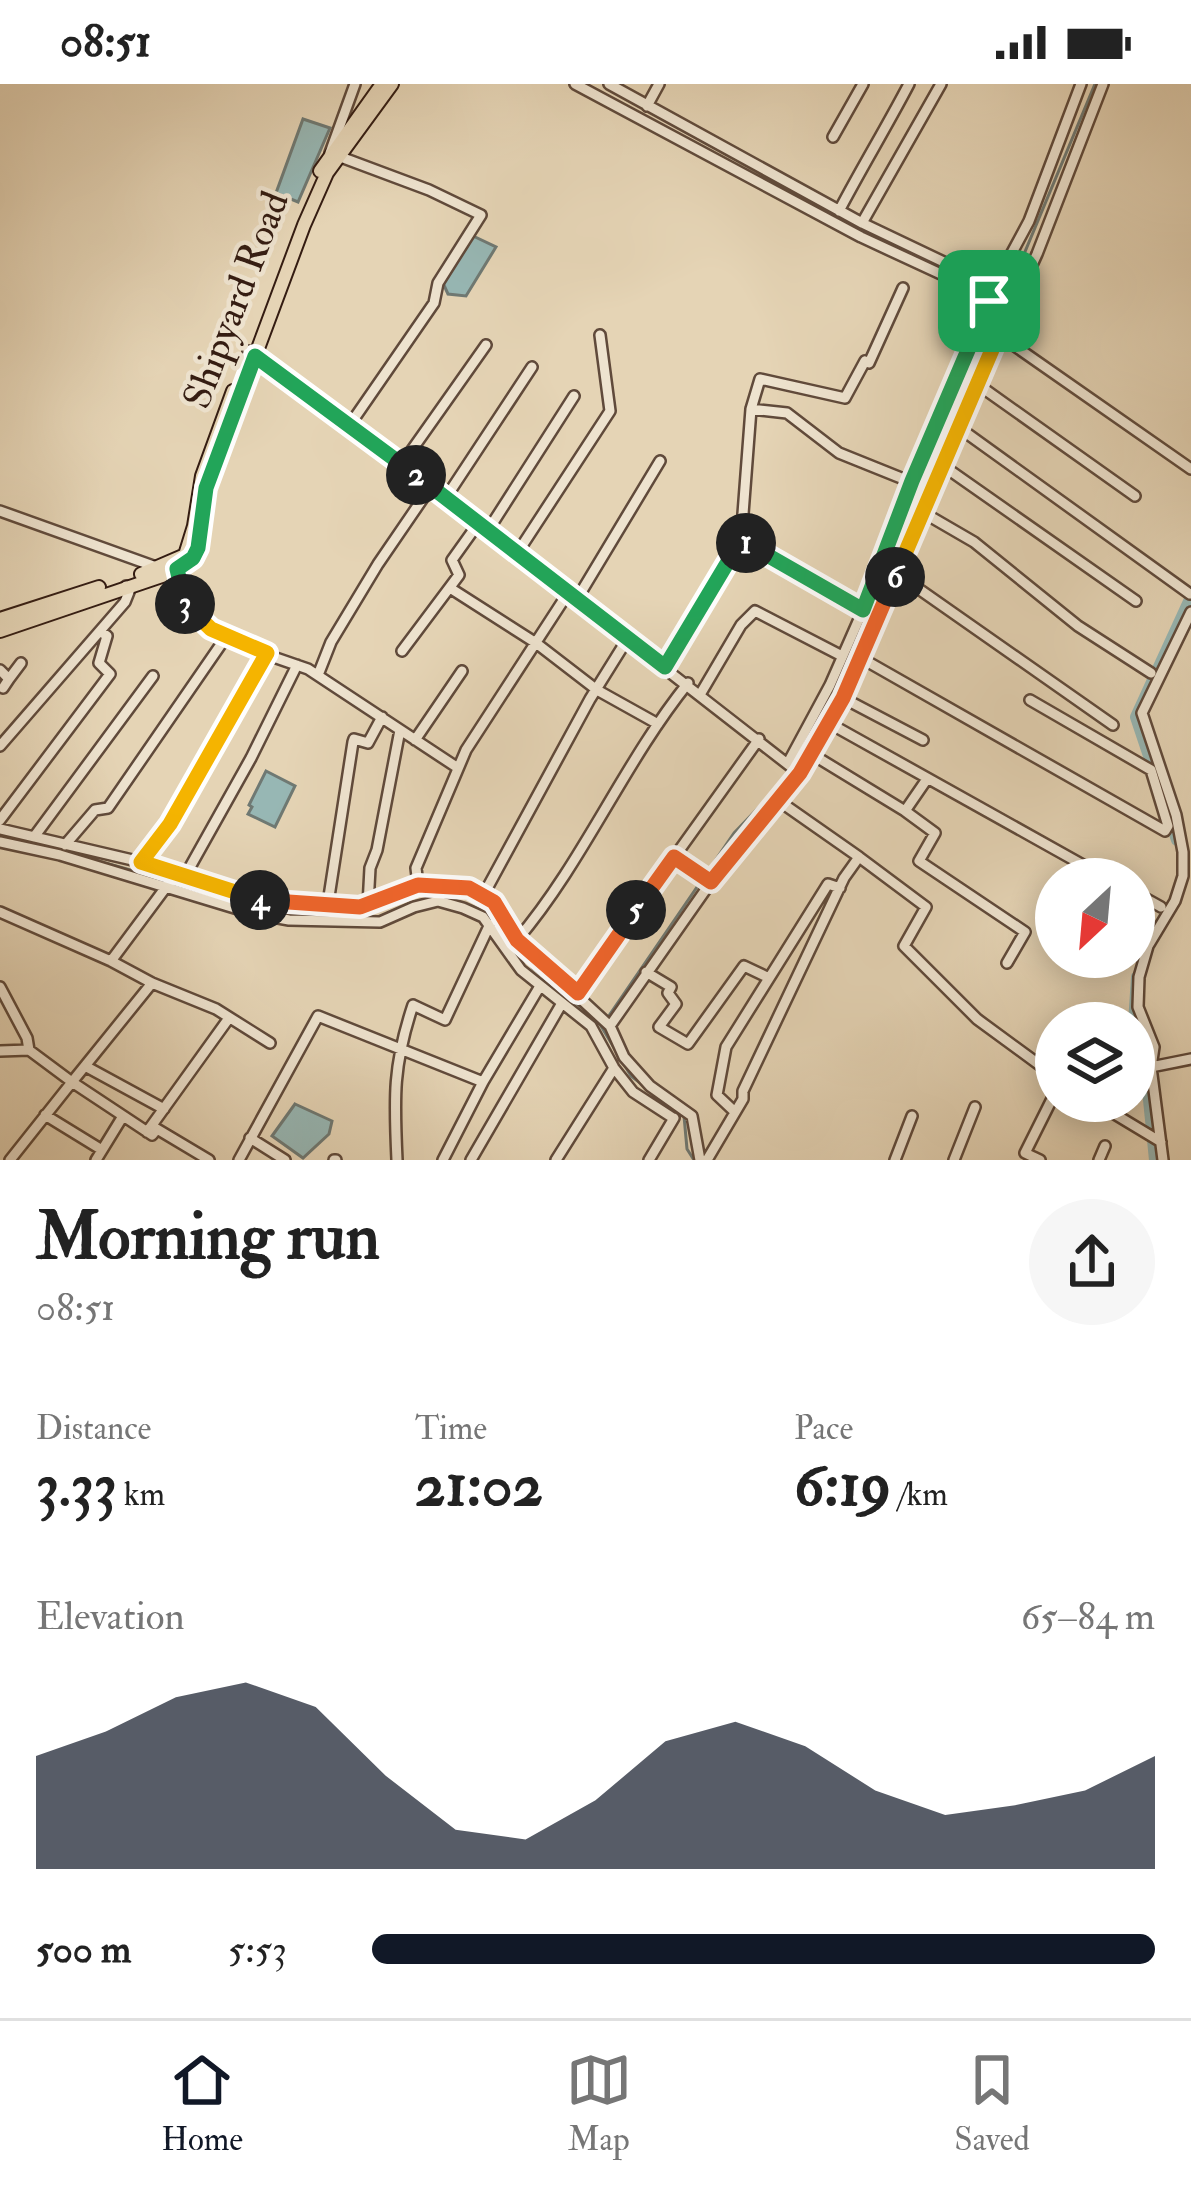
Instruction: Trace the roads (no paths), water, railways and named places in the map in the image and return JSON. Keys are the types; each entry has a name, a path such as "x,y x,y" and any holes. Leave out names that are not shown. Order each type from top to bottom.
{"main road":[{"name":"Shipyard Road","path":"177,569 198,548 206,488 295,228 334,154 382,84"},
{"name":"Shipyard Road","path":"334,154 392,84"},
{"name":"Shipyard Road","path":"160,568 185,555 202,476 252,354"},
{"path":"0,620 160,568"},
{"path":"0,631 177,569"}],"street":[{"path":"349,426 434,303 438,283 481,215 334,154 355,84"},
{"path":"575,84 861,238 1009,310"},
{"path":"609,84 839,211 994,286"},
{"path":"647,106 659,84"},
{"path":"833,137 862,84"},
{"path":"839,211 909,84"},
{"path":"862,223 940,84"},
{"path":"788,763 863,610 912,481 988,299 1029,221 1082,84"},
{"path":"610,1026 706,878 800,773 843,698 1060,200 1103,84"},
{"path":"1039,192 1060,200"},
{"path":"665,667 741,540 751,409 760,379 844,398 865,361 869,363 903,288"},
{"path":"516,555 610,410 600,335"},
{"path":"999,335 1191,470"},
{"path":"402,464 486,345"},
{"path":"252,354 402,464 800,773"},
{"path":"445,500 532,367"},
{"path":"980,386 1135,496"},
{"path":"402,651 460,574 452,560 482,528 574,396"},
{"path":"751,409 788,413 839,453 931,490"},
{"path":"958,427 1190,594"},
{"path":"418,885 416,868 488,712 572,596 660,461"},
{"path":"943,465 1136,602"},
{"path":"318,675 331,642 430,488"},
{"path":"0,511 160,568"},
{"path":"924,513 974,542 1078,626 1151,673"},
{"path":"741,540 863,610"},
{"path":"177,569 185,605 199,622 318,675 458,769"},
{"path":"896,573 1112,725"},
{"path":"0,746 100,631 128,595 126,586"},
{"path":"450,588 597,689 658,724"},
{"path":"700,692 741,625 755,611 842,656"},
{"path":"1138,1002 1148,946 1175,901 1184,852 1142,713 1191,612"},
{"path":"100,631 107,636 99,663 110,674 0,824 34,837 141,862 173,879 289,920 380,922 438,901 463,908 490,924 521,970 591,1026 622,1064 677,1112"},
{"path":"64,845 92,812 108,808 226,637"},
{"path":"484,895 628,638"},
{"path":"141,862 170,824 267,653"},
{"path":"861,658 1165,831 1168,826 1151,770 1030,700"},
{"path":"6,684 21,663"},
{"path":"111,961 173,879 193,868 297,664"},
{"path":"0,670 6,684"},
{"path":"415,740 462,671"},
{"path":"34,837 153,676"},
{"path":"517,940 554,893 688,683"},
{"path":"843,698 923,740"},
{"path":"328,903 353,742 368,742 382,717"},
{"path":"827,722 1070,858"},
{"path":"368,905 370,868 400,730"},
{"path":"578,993 759,739"},
{"path":"810,753 935,833 919,862 1025,932 1007,962"},
{"path":"905,811 927,779"},
{"path":"779,801 926,907 904,946 977,1018 1035,1061"},
{"path":"0,842 263,901 368,905 418,885 453,884 484,895 504,916 517,940 610,1026 633,1093 692,1116 704,1160"},
{"path":"674,857 706,878"},
{"path":"704,1160 735,1112 850,864 859,857"},
{"path":"735,1112 718,1100 717,1079 726,1047 828,884 839,888"},
{"path":"1155,904 1161,907"},
{"path":"0,912 229,1018 269,1043"},
{"path":"397,1160 393,1085 413,1004 445,1020 490,924"},
{"path":"646,972 671,987 668,993 676,1004 659,1027 688,1044 744,966 767,977"},
{"path":"10,1160 152,983"},
{"path":"443,1160 540,986"},
{"path":"0,987 29,1050 147,1132 152,1135 157,1129 208,1160"},
{"path":"471,1160 562,1003"},
{"path":"239,1160 318,1016 483,1082"},
{"path":"147,1132 229,1018"},
{"path":"0,1051 29,1050"},
{"path":"1155,1066 1191,1059"},
{"path":"556,1160 622,1064"},
{"path":"86,1066 164,1109"},
{"path":"1155,1097 1163,1160"},
{"path":"954,1160 975,1107"},
{"path":"649,1160 677,1112"},
{"path":"45,1115 99,1155 123,1116"},
{"path":"895,1160 912,1116"},
{"path":"1040,1122 1024,1153 1040,1160"},
{"path":"1128,1122 1161,1142"},
{"path":"250,1138 285,1160"},
{"path":"1099,1160 1105,1146"}],"water":[{"path":"303,119 330,128 298,202 276,193"},
{"path":"471,235 496,247 466,296 448,294 442,281"},
{"path":"266,771 295,786 275,827 248,814"},
{"path":"295,1104 332,1121 329,1134 303,1158 272,1136"}],"waterway":[{"path":"585,84 619,102"},
{"path":"1004,302 1095,84"},
{"path":"765,181 988,289"},
{"path":"927,484 1001,311"},
{"path":"907,535 924,493"},
{"path":"608,1017 734,833 790,775 841,690 894,566"},
{"path":"1177,840 1136,717 1191,597"},
{"path":"8,836 282,912 312,910"},
{"path":"346,911 370,913 425,891 467,898 492,913 533,968 598,1021 631,1076 676,1110"},
{"path":"1135,1002 1137,978"},
{"path":"684,1116 687,1149 694,1160"},
{"path":"1151,1122 1155,1160"}]}
